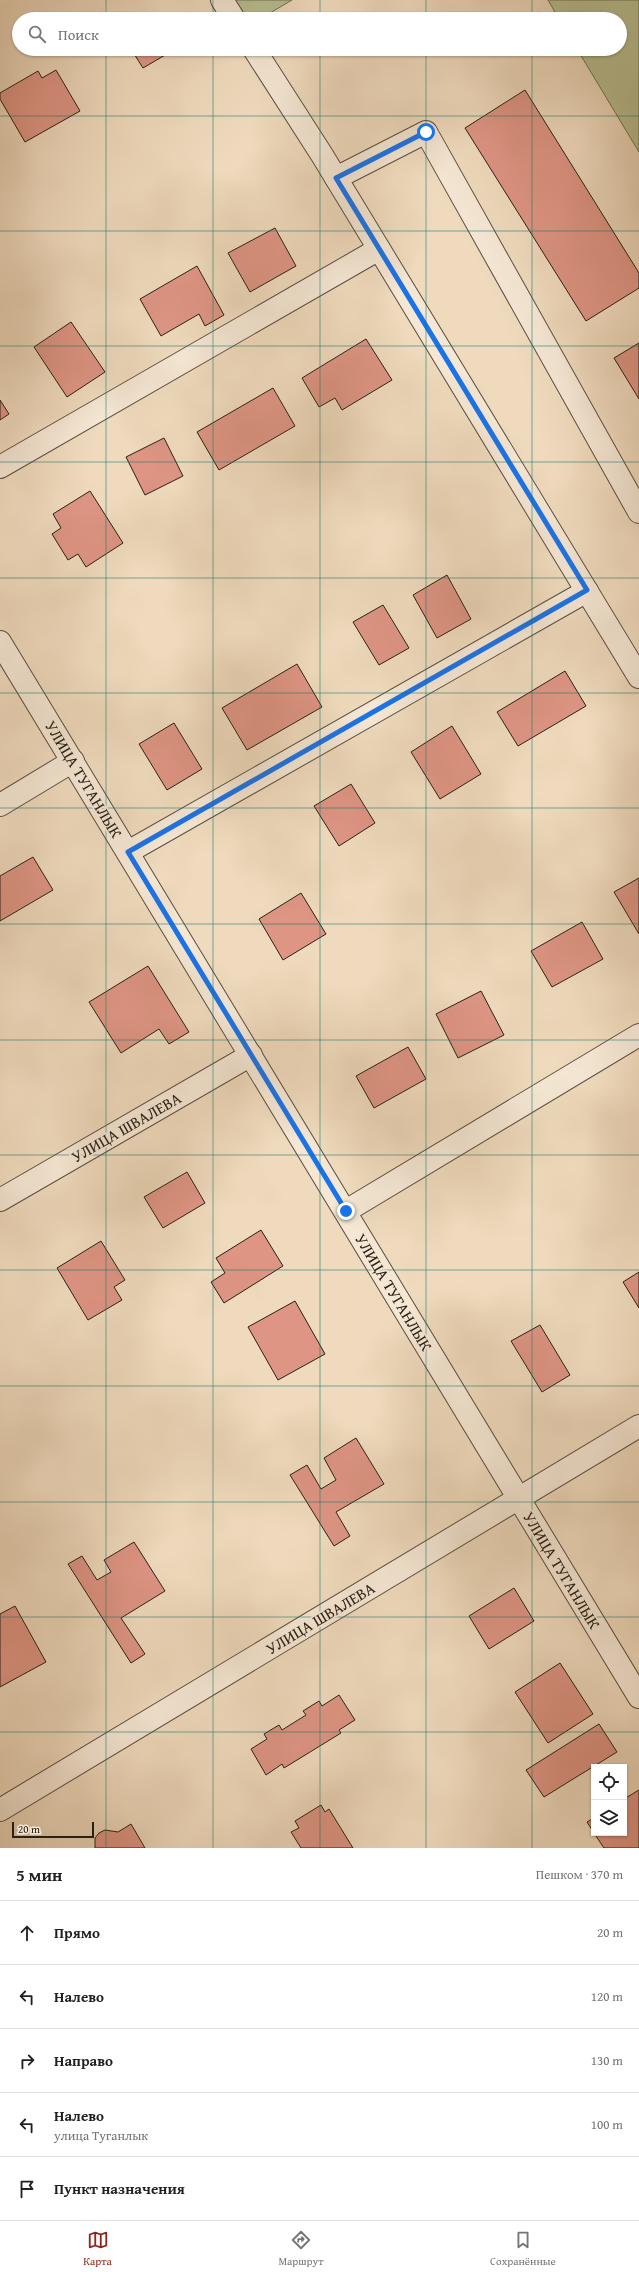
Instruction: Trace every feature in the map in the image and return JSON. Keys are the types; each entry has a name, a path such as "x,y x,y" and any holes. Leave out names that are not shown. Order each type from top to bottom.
{"street":[{"path":"222,0 230,12"},
{"path":"258,56 336,178 587,590 636,667"},
{"path":"336,178 426,132 639,512"},
{"path":"0,467 379,249"},
{"path":"128,852 587,590"},
{"name":"УЛИЦА ТУГАНЛЫК","path":"0,642 639,1696"},
{"path":"0,805 73,761"},
{"path":"346,1211 639,1035"},
{"name":"УЛИЦА ШВАЛЕВА","path":"0,1200 251,1055"},
{"name":"УЛИЦА ШВАЛЕВА","path":"0,1810 639,1426"}],"green space":[{"path":"233,0 292,0 272,12 241,12"},
{"path":"548,0 639,0 639,152 581,56 627,56 627,12 555,12"}],"building":[{"path":"135,56 163,56 143,68"},
{"path":"56,70 80,111 25,142 0,99 0,93 38,71 42,78"},
{"path":"525,90 639,273 639,288 586,321 465,128"},
{"path":"275,228 296,266 250,292 228,253"},
{"path":"197,266 224,315 205,326 199,314 161,336 140,299"},
{"path":"71,322 105,372 67,397 34,347"},
{"path":"366,339 392,380 342,410 335,398 319,407 302,378"},
{"path":"639,343 639,399 614,358"},
{"path":"273,388 295,426 219,470 197,432"},
{"path":"0,400 9,414 0,420"},
{"path":"164,438 183,476 145,495 126,457"},
{"path":"90,491 123,543 86,567 78,554 68,560 52,534 61,528 53,514"},
{"path":"447,575 471,619 437,638 413,595"},
{"path":"383,605 409,648 379,665 353,622"},
{"path":"297,664 322,707 247,750 222,708"},
{"path":"565,671 586,706 518,746 497,712"},
{"path":"174,723 202,769 167,790 139,744"},
{"path":"452,726 481,774 440,799 411,752"},
{"path":"351,784 375,823 339,846 314,806"},
{"path":"33,857 53,890 0,921 0,876"},
{"path":"639,878 639,934 614,892"},
{"path":"301,893 326,934 283,960 259,919"},
{"path":"582,922 603,959 552,987 531,951"},
{"path":"148,966 189,1032 169,1044 159,1029 121,1053 89,1002"},
{"path":"481,991 504,1035 458,1058 436,1014"},
{"path":"408,1047 426,1079 374,1108 356,1076"},
{"path":"187,1172 205,1203 163,1228 144,1197"},
{"path":"261,1230 283,1266 224,1303 211,1282 225,1273 216,1258"},
{"path":"101,1241 125,1280 114,1287 122,1300 88,1320 57,1268"},
{"path":"639,1272 639,1308 623,1282"},
{"path":"295,1301 325,1354 278,1380 248,1327"},
{"path":"540,1325 570,1375 542,1392 511,1341"},
{"path":"356,1438 384,1484 336,1512 350,1536 334,1546 290,1475 307,1465 321,1489 336,1480 324,1458"},
{"path":"134,1542 165,1591 121,1618 145,1654 131,1663 68,1564 82,1556 97,1580 111,1572 104,1560"},
{"path":"514,1588 534,1621 489,1649 469,1616"},
{"path":"15,1606 46,1662 0,1687 0,1614"},
{"path":"560,1663 593,1714 548,1743 515,1692"},
{"path":"339,1695 355,1720 339,1730 341,1733 284,1768 282,1764 266,1775 251,1749 267,1739 264,1734 279,1725 282,1730 306,1715 303,1711 319,1701 322,1706"},
{"path":"599,1724 617,1752 598,1764 591,1764 591,1768 544,1797 526,1770"},
{"path":"639,1790 639,1848 604,1848 596,1836 627,1836 627,1797"},
{"path":"321,1805 325,1812 329,1809 353,1848 301,1848 291,1832 299,1828 295,1821"},
{"path":"591,1820 591,1828 587,1822"},
{"path":"131,1824 145,1848 95,1848 95,1838 99,1833 105,1830 118,1832"}],"route":[{"path":"346,1211 128,852 587,590 336,178 426,132"}]}
